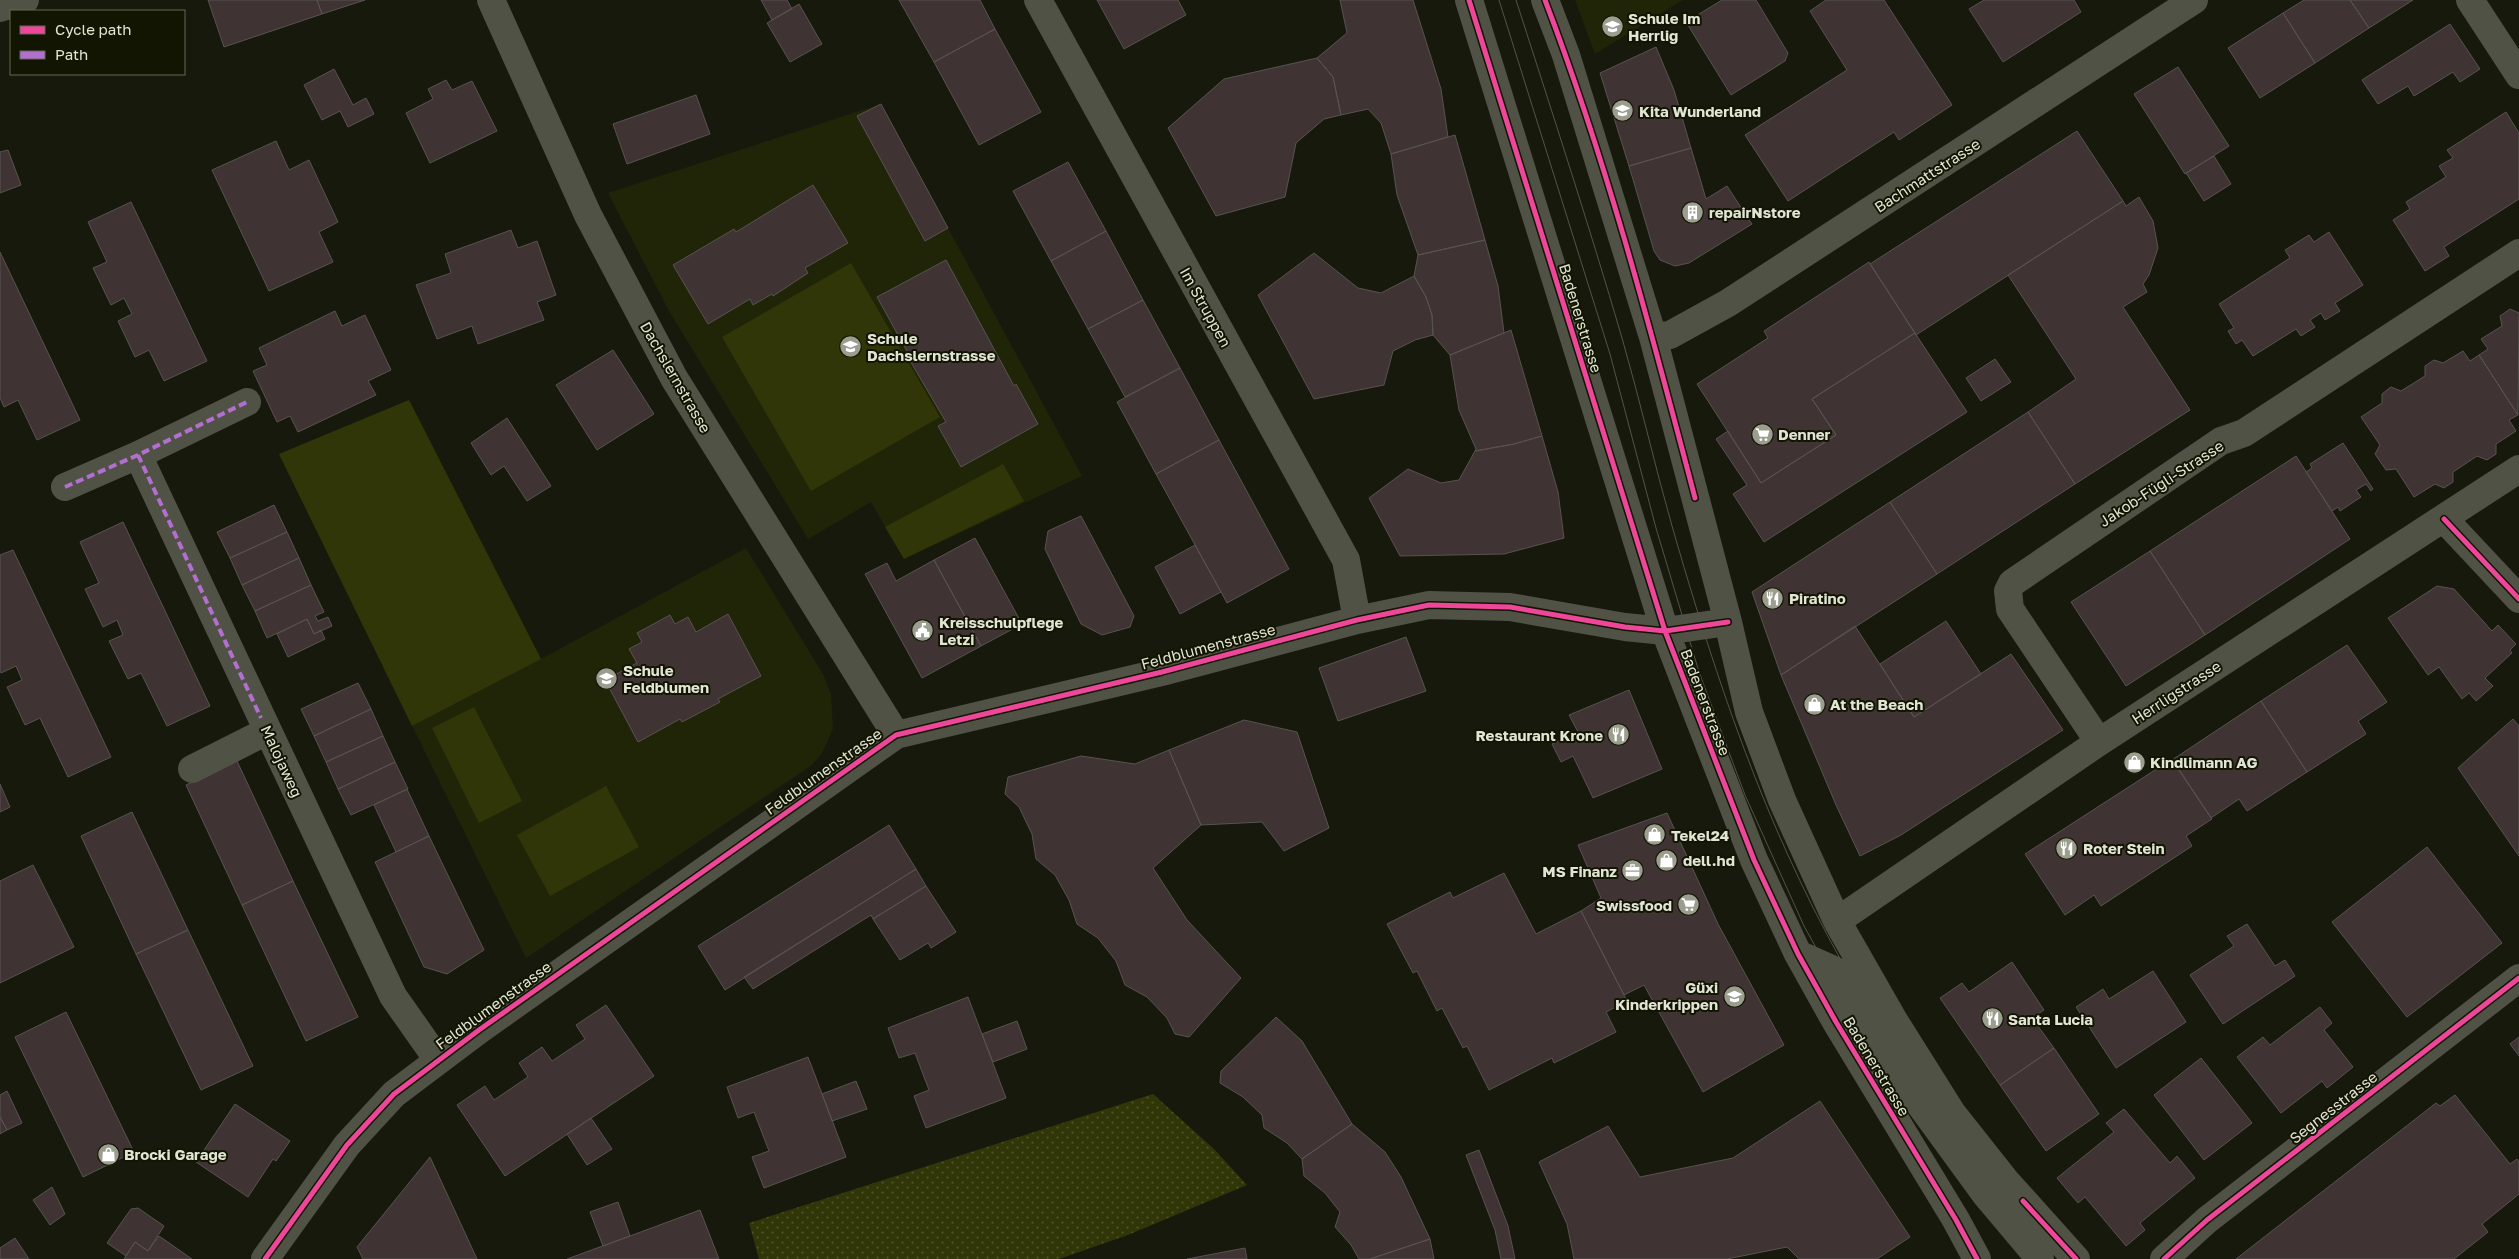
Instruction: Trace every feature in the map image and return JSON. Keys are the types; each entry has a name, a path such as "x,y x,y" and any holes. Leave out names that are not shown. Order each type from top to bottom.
{"street":[{"path":"0,8 25,0"},
{"name":"Dachslernstrasse","path":"491,0 588,215 674,378 896,735"},
{"name":"Im Struppen","path":"1038,0 1346,560 1357,620"},
{"name":"Badenerstrasse","path":"1469,0 1665,631 1754,860 1798,954 1977,1259"},
{"path":"1545,0 1566,55 1653,337 1728,622 1749,712 1782,800 1837,921 1893,1019 1952,1113 2005,1180 2051,1255"},
{"name":"Bachmattstrasse","path":"1653,337 1670,335 1728,303 2194,0"},
{"path":"2470,0 2519,75"},
{"name":"Jakob-Fügli-Strasse","path":"2099,742 2010,609 2008,591 2012,583 2221,440 2244,433 2519,254"},
{"path":"65,486 138,455 247,402"},
{"name":"Malojaweg","path":"138,455 393,996 438,1060"},
{"name":"Herrligstrasse","path":"1837,921 2099,742 2519,469"},
{"path":"2444,519 2519,599"},
{"name":"Feldblumenstrasse","path":"265,1259 346,1145 394,1094 438,1060 896,735 1162,672 1357,620 1429,605 1510,607 1625,627 1665,631 1728,622"},
{"path":"192,769 267,731"},
{"path":"1798,954 1834,970 1916,1100 1986,1195 2051,1255"},
{"name":"Segnesstrasse","path":"2164,1259 2207,1220 2519,978"}],"shaded area":[{"name":"Schule Im Herrlig","path":"1575,0 1683,0 1595,54"},
{"name":"Schule Dachslernstrasse","path":"881,104 1082,476 904,559 871,502 808,539 669,311 608,193"},
{"path":"851,263 940,417 811,491 722,337"},
{"name":"Schule Feldblumen","path":"409,400 541,659 746,548 823,674 831,694 833,729 822,753 812,765 526,958 279,454"},
{"path":"409,400 541,659 412,726 279,454"},
{"path":"1003,464 1024,501 904,559 885,527"},
{"path":"474,707 522,801 479,823 432,728"},
{"path":"606,786 639,847 550,896 517,835"},
{"path":"1153,1094 1215,1150 1247,1185 1128,1235 1059,1259 759,1259 749,1223"}],"building":[{"path":"208,0 317,0 322,14 224,47"},
{"path":"317,0 365,0 322,14"},
{"path":"761,0 787,0 792,9 772,20"},
{"path":"899,0 980,0 995,29 934,62"},
{"path":"1097,0 1178,0 1186,15 1124,49"},
{"path":"1340,0 1413,0 1441,89 1448,137 1391,154 1381,123 1368,109 1341,115 1333,77 1317,58 1347,33"},
{"path":"1722,0 1756,0 1788,53 1785,61 1731,95 1686,22"},
{"path":"1826,0 1884,0 1952,105 1899,140 1894,132 1788,201 1745,135 1847,70 1810,11"},
{"path":"1984,0 2074,0 2081,12 2003,62 1969,9"},
{"path":"2304,0 2350,0 2369,28 2315,63 2283,13"},
{"path":"2350,0 2413,0 2369,28"},
{"path":"799,4 822,44 790,62 767,23"},
{"path":"2283,13 2315,63 2260,98 2228,48"},
{"path":"2450,24 2480,69 2460,82 2453,72 2414,96 2408,86 2378,104 2362,80"},
{"path":"995,29 1041,112 979,145 934,62"},
{"path":"1656,47 1674,90 1691,148 1629,166 1600,73"},
{"path":"1317,58 1333,77 1341,115 1324,119 1296,143 1285,197 1216,216 1168,128 1224,79"},
{"path":"2178,67 2229,146 2185,174 2134,94"},
{"path":"334,69 353,105 366,98 374,114 348,127 340,111 322,120 304,85"},
{"path":"446,80 452,90 472,81 497,131 430,163 406,113 433,99 428,89"},
{"path":"696,95 710,134 627,164 613,124"},
{"path":"881,104 948,228 925,241 857,116"},
{"path":"2506,112 2519,133 2519,199 2444,247 2449,256 2425,271 2393,220 2410,209 2406,202 2446,177 2439,166 2453,158 2447,150"},
{"path":"2077,131 2123,201 1916,335 1870,264"},
{"path":"1455,135 1485,240 1418,255 1397,195 1391,154"},
{"path":"276,141 289,170 309,160 338,222 319,232 333,262 269,291 212,170"},
{"name":"repairNstore","path":"1691,148 1706,199 1727,186 1752,224 1689,263 1675,266 1660,260 1654,251 1629,166"},
{"path":"8,150 21,185 0,193 0,152"},
{"path":"2214,156 2231,184 2204,201 2186,173"},
{"path":"1068,162 1106,231 1051,261 1013,191"},
{"path":"813,185 848,243 805,268 808,273 773,296 772,294 753,305 750,299 708,324 673,265 734,229 736,232"},
{"path":"2139,197 2153,221 2158,248 2149,275 2143,284 2147,292 2123,307 2190,410 2075,484 2028,412 2076,379 2008,275 2123,201 2126,206"},
{"path":"131,202 207,361 164,381 149,350 135,357 118,321 132,314 124,298 111,305 93,268 107,262 88,222"},
{"path":"511,230 518,248 537,241 556,295 537,302 544,320 478,344 472,326 437,339 416,285 451,273 445,254"},
{"path":"1106,231 1143,300 1088,329 1051,261"},
{"path":"2329,232 2363,285 2335,303 2340,311 2325,320 2321,313 2310,320 2315,327 2301,336 2296,329 2253,356 2242,340 2236,344 2228,331 2234,328 2219,304 2290,258 2285,250 2309,235 2314,242"},
{"path":"1485,240 1498,286 1504,333 1450,355 1433,335 1432,315 1426,297 1414,276 1418,255"},
{"path":"0,252 80,420 37,440 18,400 4,407 0,398"},
{"path":"1314,253 1358,288 1381,293 1414,276 1426,297 1432,315 1433,335 1415,340 1393,351 1384,385 1314,399 1258,295"},
{"path":"946,260 1014,386 1016,384 1038,424 961,467 938,426 946,422 906,354 908,353 877,297"},
{"path":"1869,262 1915,333 1812,399 1836,435 1761,483 1697,384 1768,338 1764,331"},
{"path":"1143,300 1180,368 1125,397 1088,329"},
{"path":"2510,309 2519,313 2518,415 2479,355 2488,349 2481,339 2502,326 2500,316"},
{"path":"335,311 342,326 365,315 391,370 368,381 376,395 298,432 290,416 277,422 253,371 267,365 259,348"},
{"path":"1511,330 1542,436 1514,444 1475,451 1476,449 1459,410 1450,355"},
{"path":"1915,333 1967,412 1764,542 1733,494 1747,485 1716,439 1728,431 1761,483 1836,435 1812,399"},
{"path":"613,350 654,414 597,450 556,385"},
{"path":"2463,351 2470,361 2479,355 2518,415 2509,420 2516,431 2496,444 2496,454 2487,460 2477,456 2453,472 2453,482 2444,488 2435,484 2414,497 2396,469 2386,470 2375,454 2380,445 2361,417 2382,403 2382,394 2391,387 2401,391 2425,376 2425,366 2434,360 2443,363"},
{"path":"1995,359 2011,382 1981,401 1966,378"},
{"path":"1180,368 1219,440 1156,474 1117,402"},
{"path":"2028,412 2075,484 1937,574 1890,502"},
{"path":"507,418 551,486 527,501 504,466 491,475 471,443"},
{"path":"1542,436 1558,492 1564,538 1504,554 1400,556 1369,498 1408,469 1441,483 1459,480 1475,451 1514,444"},
{"path":"1219,440 1289,569 1227,603 1156,474"},
{"path":"2343,443 2373,489 2371,491 2366,484 2356,490 2361,497 2340,511 2338,507 2332,511 2306,472 2312,468 2310,464"},
{"path":"2296,456 2350,539 2205,635 2150,551"},
{"path":"1890,502 1937,574 1781,675 1752,592"},
{"path":"274,505 287,532 230,558 217,532"},
{"path":"1081,516 1134,616 1130,627 1102,635 1081,624 1045,549 1048,531"},
{"path":"123,522 210,706 167,726 141,673 128,679 109,641 123,635 117,620 103,627 85,589 99,583 80,542"},
{"path":"287,532 299,558 242,585 230,558"},
{"path":"975,538 1022,624 981,646 934,560"},
{"path":"1195,545 1221,592 1180,614 1155,567"},
{"path":"13,550 111,757 68,777 40,718 25,725 7,687 22,680 16,666 1,673 0,671 0,555"},
{"path":"2150,551 2205,635 2126,686 2071,602"},
{"path":"299,558 311,585 255,611 242,585"},
{"path":"934,560 981,646 922,678 865,574 887,563 896,581"},
{"path":"311,585 324,612 315,616 318,621 328,617 332,626 314,634 307,619 267,638 255,611"},
{"path":"2437,586 2454,589 2492,631 2498,625 2516,644 2510,650 2512,653 2485,678 2493,686 2476,701 2469,693 2462,699 2439,667 2428,675 2388,618"},
{"path":"728,614 761,676 718,699 720,702 682,722 680,719 638,742 605,680 637,663 629,649 642,642 637,633 670,615 675,624 688,617 696,632"},
{"path":"307,619 314,634 321,630 325,639 288,657 277,634"},
{"path":"1946,621 1981,674 1914,717 1880,664"},
{"path":"1855,626 1914,717 2011,654 2063,730 1901,835 1860,856 1836,805 1781,675"},
{"path":"1406,637 1426,691 1338,721 1319,668"},
{"path":"2347,645 2387,702 2358,721 2366,734 2307,772 2261,701"},
{"path":"358,683 371,709 314,736 301,709"},
{"path":"1629,690 1662,769 1593,798 1573,756 1561,762 1552,744 1578,732 1569,715"},
{"path":"2261,701 2307,772 2247,811 2239,799 2211,818 2172,760"},
{"path":"371,709 383,736 326,762 314,736"},
{"path":"2513,719 2519,726 2519,856 2458,768"},
{"path":"1244,720 1297,732 1329,828 1284,851 1262,822 1201,825 1169,750"},
{"path":"383,736 395,762 338,789 326,762"},
{"path":"1169,750 1201,825 1153,868 1187,920 1241,978 1189,1037 1175,1034 1167,1018 1147,997 1125,985 1116,961 1098,938 1077,924 1069,900 1055,875 1036,859 1032,834 1019,807 1005,794 1008,777 1081,756 1135,764"},
{"path":"2172,759 2212,819 2186,836 2192,846 2101,906 2094,895 2065,915 2025,854"},
{"path":"237,761 293,881 242,905 186,785"},
{"path":"395,762 408,789 351,815 338,789"},
{"path":"0,784 10,807 0,812"},
{"path":"407,789 429,836 396,852 374,805"},
{"path":"132,812 188,930 136,954 81,836"},
{"path":"1667,813 1718,924 1784,1045 1703,1092 1644,985 1624,995 1581,911 1601,898 1578,845"},
{"path":"889,825 916,869 725,990 698,946"},
{"path":"429,836 484,950 447,974 424,967 375,862"},
{"path":"2427,847 2502,943 2407,1017 2332,922"},
{"path":"33,865 74,947 0,983 0,881"},
{"path":"916,869 926,886 873,919 871,915 753,989 744,977"},
{"path":"1504,873 1536,934 1581,911 1627,1001 1606,1012 1616,1032 1554,1063 1552,1058 1489,1090 1467,1046 1463,1048 1442,1008 1437,1011 1417,971 1413,973 1387,924 1450,892 1453,898"},
{"path":"293,881 358,1017 306,1041 242,905"},
{"path":"926,886 956,932 931,948 928,943 900,960 873,919"},
{"path":"2247,924 2275,966 2285,960 2295,976 2223,1024 2190,975 2234,946 2227,936"},
{"path":"188,930 253,1066 201,1090 136,954"},
{"path":"2012,962 2044,1010 2032,1018 2054,1048 2000,1085 1940,998 1962,983 1969,992"},
{"path":"2153,971 2186,1022 2116,1068 2076,1007 2103,989 2109,999"},
{"path":"968,997 1006,1098 926,1128 914,1096 929,1090 915,1053 899,1058 888,1028"},
{"path":"606,1005 654,1076 505,1176 457,1105 485,1086 494,1100 528,1077 519,1063 542,1047 552,1061 585,1039 576,1025"},
{"path":"2320,1007 2332,1023 2324,1030 2353,1067 2327,1088 2322,1081 2281,1113 2237,1057 2263,1037 2270,1045"},
{"path":"66,1012 134,1152 83,1177 15,1037"},
{"path":"1276,1017 1302,1041 1352,1124 1302,1159 1287,1143 1264,1128 1262,1115 1243,1097 1220,1083 1221,1071"},
{"path":"1017,1021 1027,1049 993,1062 982,1034"},
{"path":"2519,1037 2519,1056 2510,1044"},
{"path":"2054,1048 2099,1114 2046,1151 2000,1085"},
{"path":"808,1057 846,1157 764,1188 752,1157 769,1151 754,1112 738,1118 727,1087"},
{"path":"2201,1058 2252,1123 2204,1160 2154,1095"},
{"path":"856,1081 867,1109 832,1121 822,1094"},
{"path":"7,1091 22,1123 7,1130 0,1117 0,1095"},
{"path":"2455,1095 2510,1164 2517,1159 2519,1162 2519,1194 2482,1224 2488,1232 2454,1259 2236,1259 2436,1103 2440,1106"},
{"path":"1820,1101 1910,1237 1877,1259 1799,1259 1787,1247 1727,1259 1574,1259 1567,1224 1539,1162 1608,1126 1640,1177 1733,1158"},
{"path":"235,1104 290,1141 276,1161 273,1159 248,1197 196,1162"},
{"path":"2124,1109 2170,1163 2177,1156 2195,1178 2140,1223 2145,1230 2126,1246 2085,1197 2078,1203 2057,1178 2114,1132 2106,1123"},
{"path":"0,1117 7,1130 0,1134"},
{"path":"591,1118 612,1149 587,1165 567,1134"},
{"path":"1352,1124 1385,1152 1401,1177 1430,1239 1370,1259 1359,1259 1351,1245 1335,1227 1340,1212 1325,1193 1304,1176 1302,1159"},
{"path":"1479,1150 1508,1226 1515,1259 1501,1259 1495,1230 1466,1155"},
{"path":"430,1157 477,1259 363,1259 357,1247"},
{"path":"52,1187 65,1214 50,1225 33,1200"},
{"path":"618,1202 630,1236 603,1246 590,1212"},
{"path":"138,1208 164,1226 148,1251 135,1242 126,1256 107,1243 131,1209"},
{"path":"700,1210 719,1259 567,1259 630,1236"},
{"path":"159,1236 192,1259 124,1259 135,1242 148,1251"},
{"path":"15,1238 29,1259 0,1259 0,1248"},
{"path":"1430,1239 1434,1259 1370,1259"},
{"path":"1245,1248 1247,1259 1187,1259"}],"tram line":[{"path":"1499,0 1610,354 1656,528 1699,672 1745,795 1804,926 1855,1018 1902,1093 1950,1161 2030,1259"},
{"path":"1516,0 1629,361 1659,479 1697,609 1753,773 1813,908 1872,1014 1938,1115 2011,1212 2050,1259"}],"marked path":[{"path":"65,487 138,455 247,402"},
{"path":"138,455 261,718"}],"cycle path":[{"path":"1469,0 1665,631 1754,860 1798,954 1836,1022 1956,1220 1977,1259"},
{"path":"1545,0 1588,123 1627,247 1695,498"},
{"path":"2444,519 2519,599"},
{"path":"265,1259 347,1145 394,1094 479,1030 896,735 1162,672 1357,620 1429,605 1510,607 1625,627 1665,631 1728,622"},
{"path":"2164,1259 2207,1220 2519,978"},
{"path":"2023,1201 2076,1259"}],"place":[{"name":"Schule Im Herrlig","path":"1612,27"},
{"name":"Kita Wunderland","path":"1623,111"},
{"name":"repairNstore","path":"1693,212"},
{"name":"Schule Dachslernstrasse","path":"851,347"},
{"name":"Denner","path":"1762,434"},
{"name":"Piratino","path":"1773,598"},
{"name":"Kreisschulpflege Letzi","path":"923,631"},
{"name":"Schule Feldblumen","path":"607,679"},
{"name":"At the Beach","path":"1814,704"},
{"name":"Restaurant Krone","path":"1619,735"},
{"name":"Kindlimann AG","path":"2134,762"},
{"name":"Tekel24","path":"1655,835"},
{"name":"Roter Stein","path":"2067,848"},
{"name":"dell.hd","path":"1667,860"},
{"name":"MS Finanz","path":"1633,871"},
{"name":"Swissfood","path":"1688,905"},
{"name":"Güxi Kinderkrippen","path":"1734,996"},
{"name":"Santa Lucia","path":"1992,1019"},
{"name":"Brocki Garage","path":"108,1154"}]}
